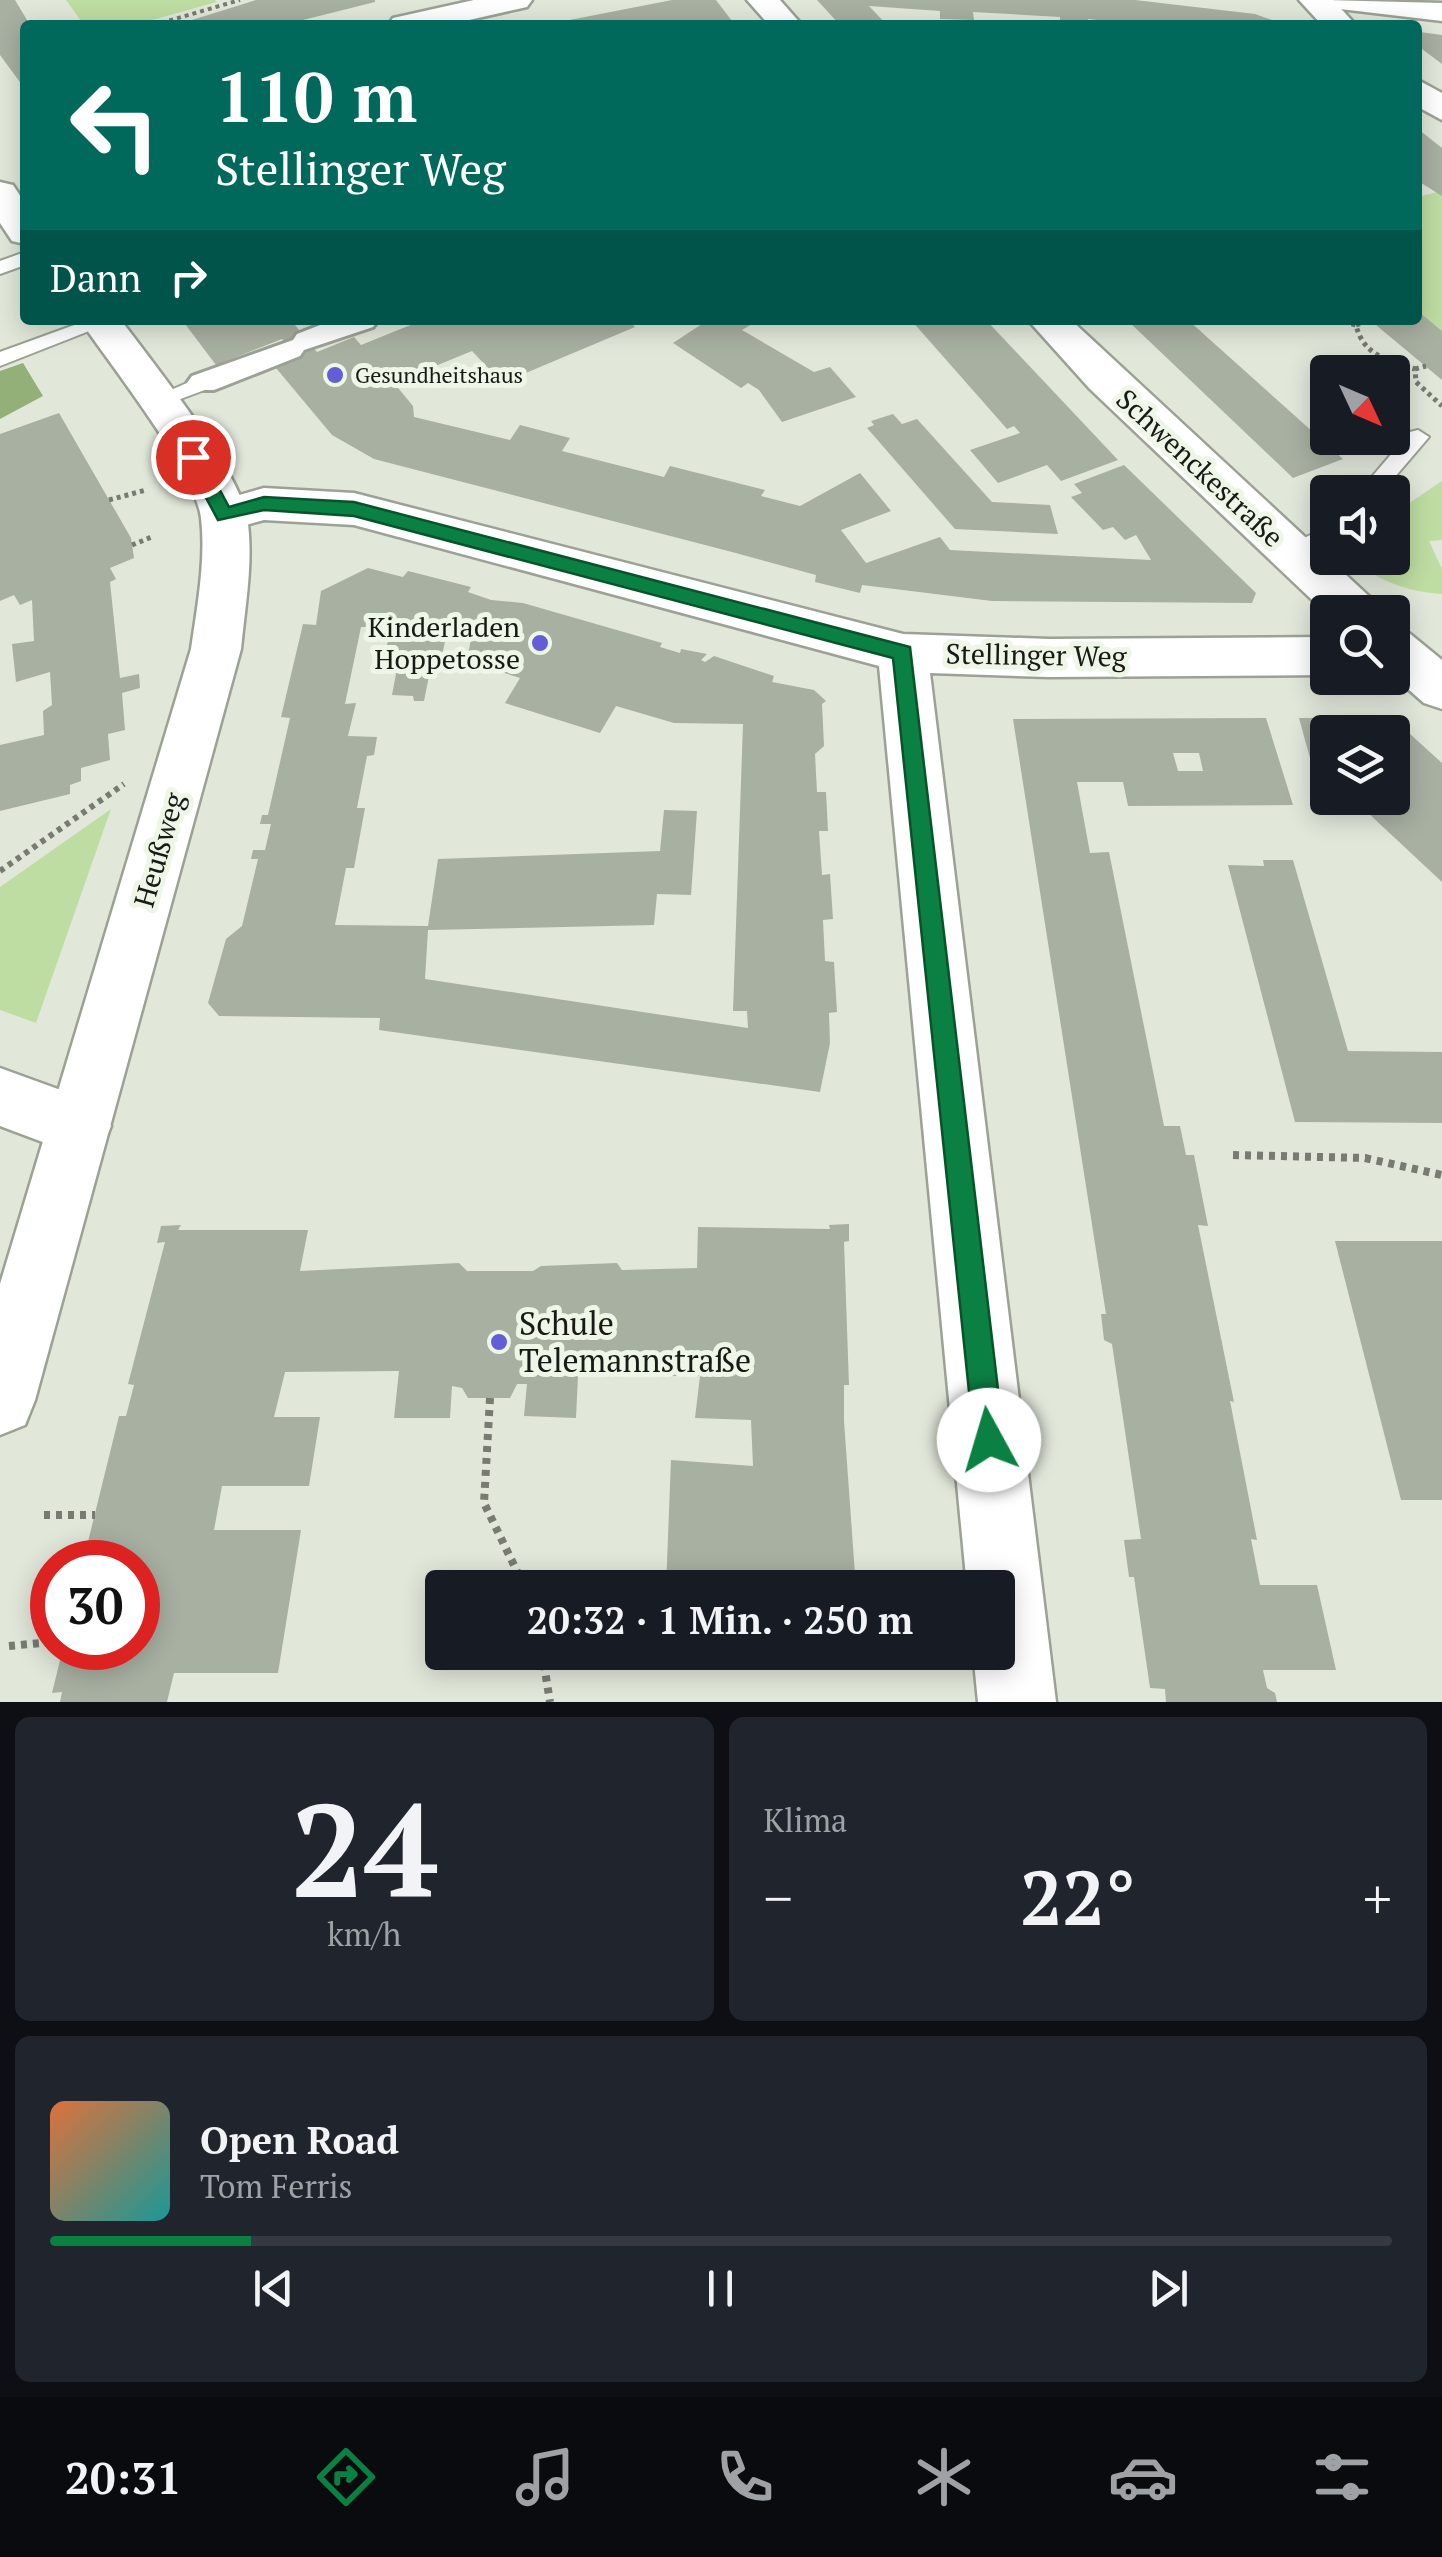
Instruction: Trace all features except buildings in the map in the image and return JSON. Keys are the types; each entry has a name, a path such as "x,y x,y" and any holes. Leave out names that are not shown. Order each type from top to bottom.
{"street":[{"path":"426,20 516,0"},
{"path":"764,0 782,20"},
{"path":"1315,0 1335,20"},
{"path":"1340,0 1442,12"},
{"path":"0,194 20,224"},
{"name":"Heußweg","path":"0,1400 216,648 223,594 224,515 212,484 159,400 104,325"},
{"path":"203,383 349,325"},
{"name":"Schwenckestraße","path":"1053,325 1105,379 1310,544"},
{"name":"Stellinger Weg","path":"224,515 264,504 354,509 903,653 1049,658 1310,656"},
{"path":"903,653 1017,1702"},
{"path":"1410,656 1442,689"},
{"path":"0,1097 80,1126"}],"lane":[{"name":"Heußweg","path":"0,359 90,325"},
{"path":"159,400 203,383"},
{"path":"1385,475 1418,437"}],"path":[{"path":"171,20 240,0"},
{"path":"1356,325 1362,346 1376,357 1414,369 1426,366"},
{"path":"1414,369 1416,382 1442,406"},
{"path":"109,500 146,490"},
{"path":"132,545 154,536"},
{"path":"0,871 134,778"},
{"path":"1233,1156 1362,1155 1406,1162 1442,1175"},
{"path":"490,1398 484,1504 515,1570"},
{"path":"44,1515 95,1514"},
{"path":"9,1646 30,1644"},
{"path":"545,1670 550,1702"}],"green space":[{"path":"66,0 217,2 152,20 80,20"},
{"path":"1437,192 1442,196 1442,331 1422,314 1422,196"},
{"path":"23,363 43,396 0,419 0,371"},
{"path":"1442,481 1442,540 1429,541 1442,569 1442,594 1417,591 1375,575 1410,575 1410,503"},
{"path":"111,809 36,1023 0,1010 0,887"}],"place":[{"name":"Gesundheitshaus","path":"335,375"},
{"name":"Kinderladen Hoppetosse","path":"540,643"},
{"name":"Schule Telemannstraße","path":"499,1342"}],"route":[{"path":"193,457 212,484 224,515 264,504 354,509 903,653 989,1440"}]}
